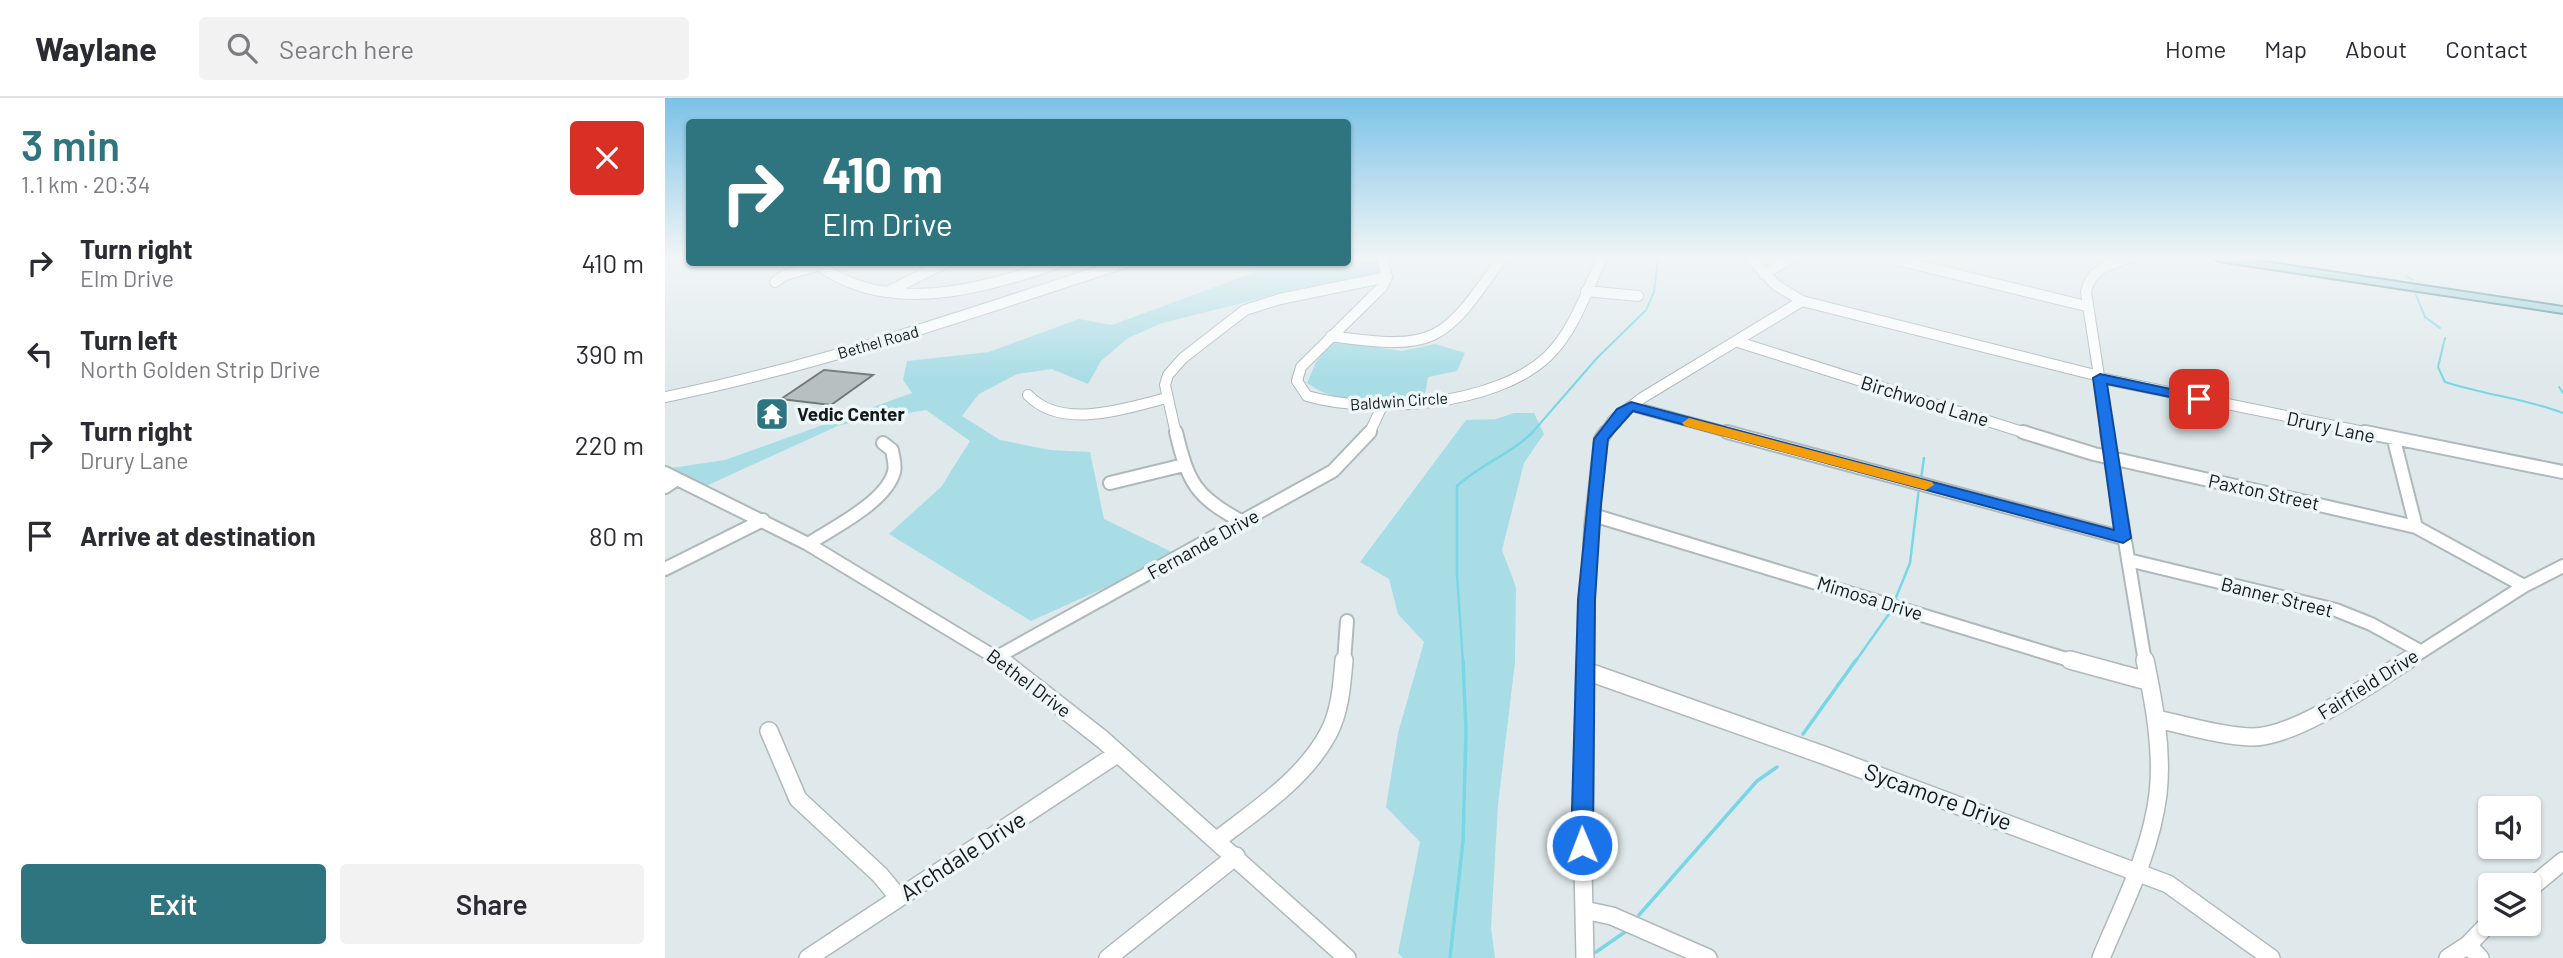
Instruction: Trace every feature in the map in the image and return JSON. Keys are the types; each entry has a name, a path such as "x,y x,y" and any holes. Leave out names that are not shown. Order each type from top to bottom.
{"main road":[{"path":"2484,298 2563,310"}],"street":[{"name":"Bethel Road","path":"665,397 729,384 1021,298"},
{"path":"1243,522 1228,514 1196,488 1184,465 1167,398 1166,382 1175,366 1245,310 1284,298"},
{"name":"Baldwin Circle","path":"1370,298 1301,367 1297,379 1302,392 1330,403 1383,404 1470,394 1499,386 1525,374 1553,350 1582,298"},
{"path":"1331,336 1398,345 1420,342 1437,336 1460,319 1474,298"},
{"name":"Drury Lane","path":"1797,298 2099,377 2394,440 2563,472"},
{"path":"2054,298 2086,306"},
{"path":"2085,298 2147,681 2156,719 2158,794 2135,872 2101,958"},
{"path":"1585,958 1582,776 1587,600 1601,439 1613,420 1631,406 1802,301"},
{"name":"Birchwood Lane","path":"1738,342 2112,459"},
{"path":"1028,395 1032,403 1042,410 1072,413 1105,411 1167,398"},
{"name":"Fernande Drive","path":"997,657 1320,479 1344,462 1366,436 1383,404"},
{"path":"1631,406 2123,538"},
{"path":"2394,440 2416,527"},
{"path":"808,544 865,506 890,481 894,467 892,450 883,443"},
{"name":"Paxton Street","path":"2112,459 2361,512 2416,527 2524,586"},
{"path":"1110,483 1184,465"},
{"name":"Bethel Drive","path":"669,480 763,520 808,544 997,657 1064,708 1217,840 1347,958"},
{"name":"Mimosa Drive","path":"1593,515 2147,681"},
{"path":"665,569 763,520"},
{"name":"Banner Street","path":"2127,560 2336,610 2371,624 2420,651"},
{"name":"Fairfield Drive","path":"2156,719 2238,736 2279,734 2311,719 2524,586 2563,566"},
{"path":"1217,840 1294,775 1325,738 1338,705 1347,621"},
{"name":"Sycamore Drive","path":"1586,671 1826,756 2168,884 2271,958"},
{"path":"769,731 798,799 880,876 899,898"},
{"name":"Archdale Drive","path":"808,958 1117,754"},
{"path":"1108,958 1235,856"},
{"path":"2541,880 2563,861"},
{"path":"1584,910 1612,916 1708,958"},
{"path":"2448,958 2474,952 2483,936"}],"shaded area":[{"path":"1184,298 1261,298 1162,323 1128,338 1101,361 1088,384 1052,369 1017,374 979,394 962,416 1000,440 1050,450 1090,452 1104,519 1178,555 1031,621 889,534 941,487 970,441 926,410 840,425 706,486 671,468 725,460 912,393 903,380 907,361 989,352 1079,319 1112,325"},
{"path":"1333,341 1402,351 1435,344 1465,353 1457,371 1428,377 1425,395 1379,400 1350,399 1335,397 1307,383 1316,362"},
{"path":"1514,413 1534,413 1544,434 1524,463 1502,550 1516,587 1515,662 1498,805 1491,928 1495,958 1403,958 1398,953 1420,842 1386,807 1398,733 1424,642 1398,614 1389,579 1360,562 1466,420 1496,419"}],"building":[{"path":"824,370 873,375 831,405 781,399"}],"waterway":[{"path":"1532,433 1597,358 1646,310 1651,298"},
{"path":"2417,298 2425,317 2440,328"},
{"path":"2445,338 2438,367 2445,382 2563,413"},
{"path":"2559,387 2563,393"},
{"path":"1463,662 1457,575 1457,486 1532,433"},
{"path":"1921,479 1924,458"},
{"path":"1895,600 1910,563 1919,488"},
{"path":"1855,662 1891,611"},
{"path":"1450,958 1463,841 1466,731 1463,660"},
{"path":"1803,734 1856,660"},
{"path":"1639,915 1757,781 1777,767"},
{"path":"1596,952 1625,932"}],"slow traffic":[{"path":"1689,423 1926,485"}],"place":[{"name":"Vedic Center","path":"772,414"}],"route":[{"path":"1582,845 1585,660 1593,505 1599,443 1604,432 1622,412 1631,406 2123,538 2100,378 2199,399"}]}
